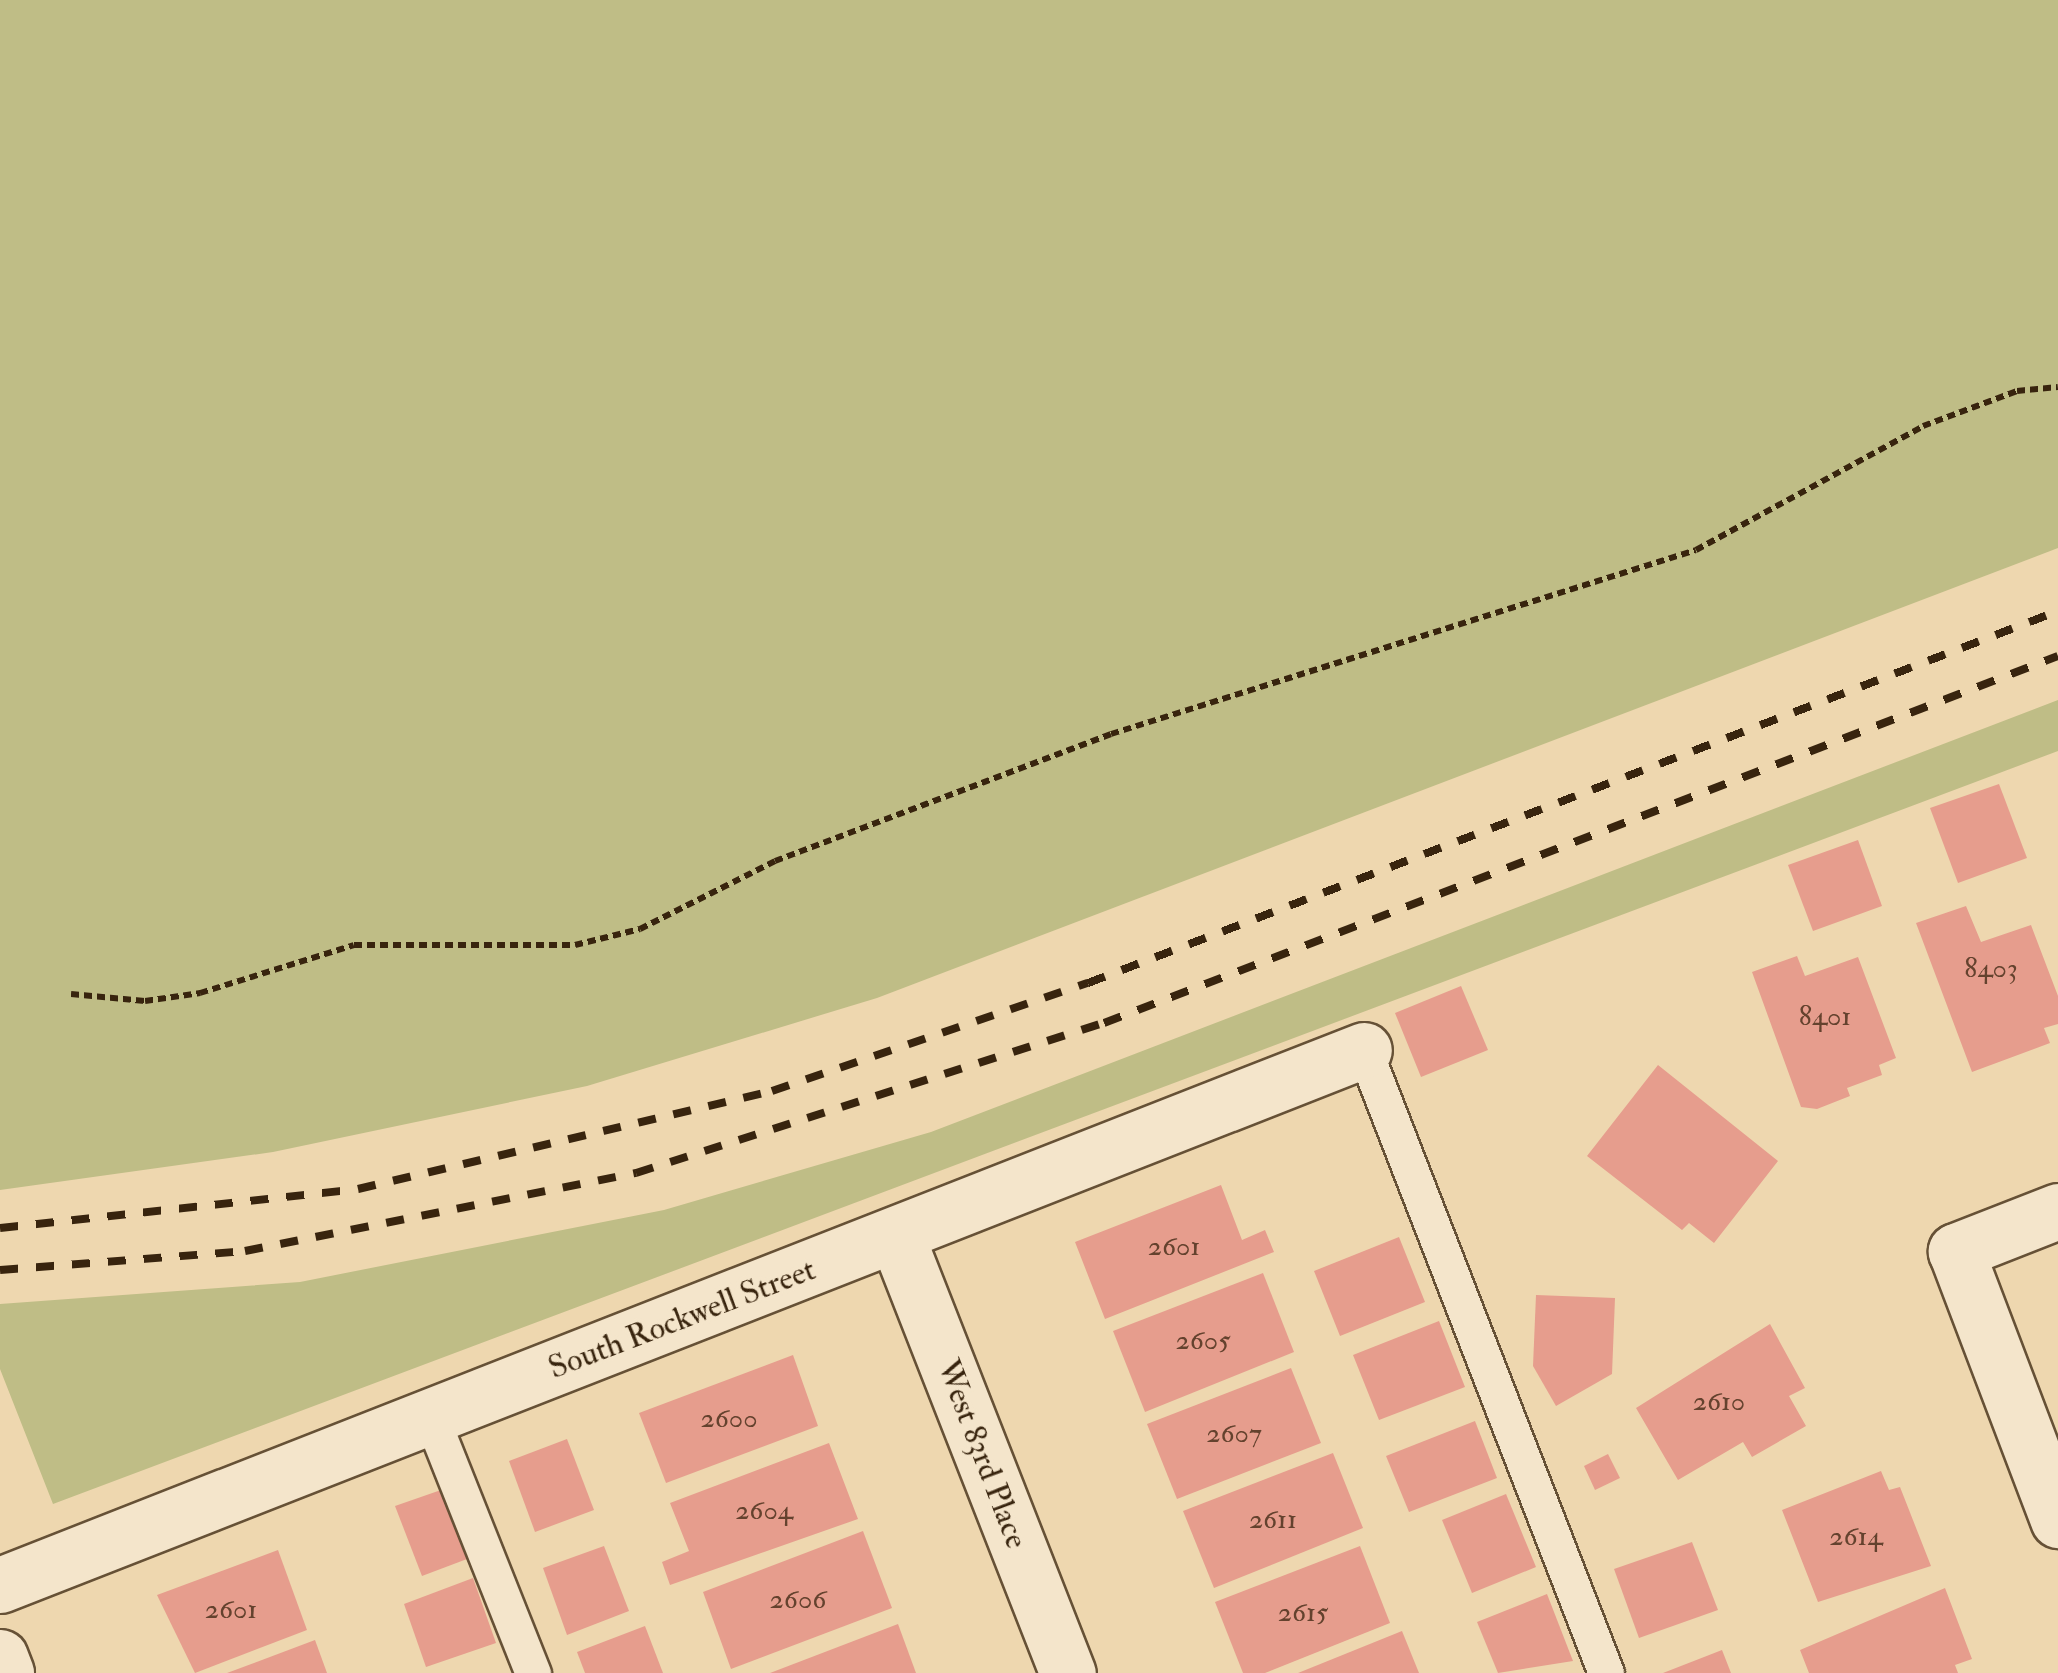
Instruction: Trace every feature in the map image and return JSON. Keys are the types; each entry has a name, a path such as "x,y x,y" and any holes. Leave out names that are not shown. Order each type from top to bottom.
{"street":[{"name":"South Rockwell Street","path":"0,1585 1364,1050"},
{"path":"2058,1212 1956,1251 2058,1520"},
{"name":"West 83rd Place","path":"896,1235 1068,1673"},
{"path":"0,1657 6,1673"}],"lane":[{"path":"1364,1050 1606,1673"},
{"path":"431,1417 533,1673"}],"path":[{"path":"71,994 145,1001 200,993 354,945 574,945 640,929 775,861 1112,734 1696,550 1924,426 2017,390 2058,387"}],"shaded area":[{"path":"0,0 2058,0 2058,548 877,998 587,1086 273,1152 0,1190"},
{"path":"2058,700 2058,751 53,1504 0,1369 0,1304 300,1282 664,1210 931,1132"}],"building":[{"path":"1999,784 2027,858 1958,883 1930,808"},
{"path":"1858,840 1882,906 1813,931 1788,865"},
{"path":"1966,906 1981,942 2031,925 2058,996 2058,1024 2044,1028 2050,1043 1972,1072 1916,923"},
{"path":"1797,956 1805,976 1858,957 1896,1058 1879,1065 1882,1075 1847,1088 1850,1096 1817,1109 1801,1107 1752,972"},
{"path":"1461,986 1488,1050 1421,1077 1395,1013"},
{"path":"1658,1065 1778,1161 1714,1243 1689,1223 1682,1230 1587,1156"},
{"path":"1221,1185 1242,1240 1265,1230 1274,1252 1105,1319 1075,1242"},
{"path":"1399,1237 1425,1302 1340,1336 1314,1271"},
{"path":"1263,1273 1294,1352 1145,1412 1113,1331"},
{"path":"1536,1295 1615,1298 1612,1374 1556,1406 1533,1366"},
{"path":"1439,1321 1465,1387 1379,1420 1353,1355"},
{"path":"1770,1324 1805,1388 1789,1396 1806,1426 1752,1457 1743,1442 1678,1480 1636,1408"},
{"path":"793,1355 818,1426 666,1483 639,1413"},
{"path":"1291,1368 1321,1443 1177,1499 1147,1424"},
{"path":"1475,1421 1497,1478 1409,1512 1386,1456"},
{"path":"567,1439 594,1510 535,1532 509,1461"},
{"path":"829,1443 858,1519 670,1585 662,1562 689,1551 670,1503"},
{"path":"1333,1453 1363,1528 1214,1588 1183,1511"},
{"path":"1608,1454 1620,1478 1595,1490 1584,1466"},
{"path":"1881,1471 1889,1490 1900,1487 1931,1566 1818,1602 1782,1510"},
{"path":"441,1490 467,1559 422,1576 395,1506"},
{"path":"1506,1494 1536,1567 1472,1593 1442,1520"},
{"path":"863,1531 892,1608 731,1669 703,1592"},
{"path":"1692,1542 1718,1610 1639,1638 1614,1569"},
{"path":"604,1546 629,1611 567,1635 543,1568"},
{"path":"1360,1546 1390,1623 1265,1673 1243,1673 1215,1602"},
{"path":"278,1550 307,1630 195,1673 157,1595"},
{"path":"473,1578 496,1643 426,1667 404,1604"},
{"path":"1945,1588 1972,1659 1955,1665 1958,1673 1809,1673 1800,1650"},
{"path":"1547,1594 1573,1661 1498,1673 1477,1622"},
{"path":"898,1624 916,1673 770,1673"},
{"path":"645,1626 663,1673 585,1673 577,1652"},
{"path":"1402,1631 1419,1673 1298,1673"},
{"path":"315,1640 327,1673 227,1673"},
{"path":"1722,1650 1731,1673 1663,1673"}],"railway":[{"path":"0,1228 358,1189 772,1091 1088,983 2058,611"},
{"path":"0,1270 245,1251 636,1173 1104,1023 2058,656"}]}
